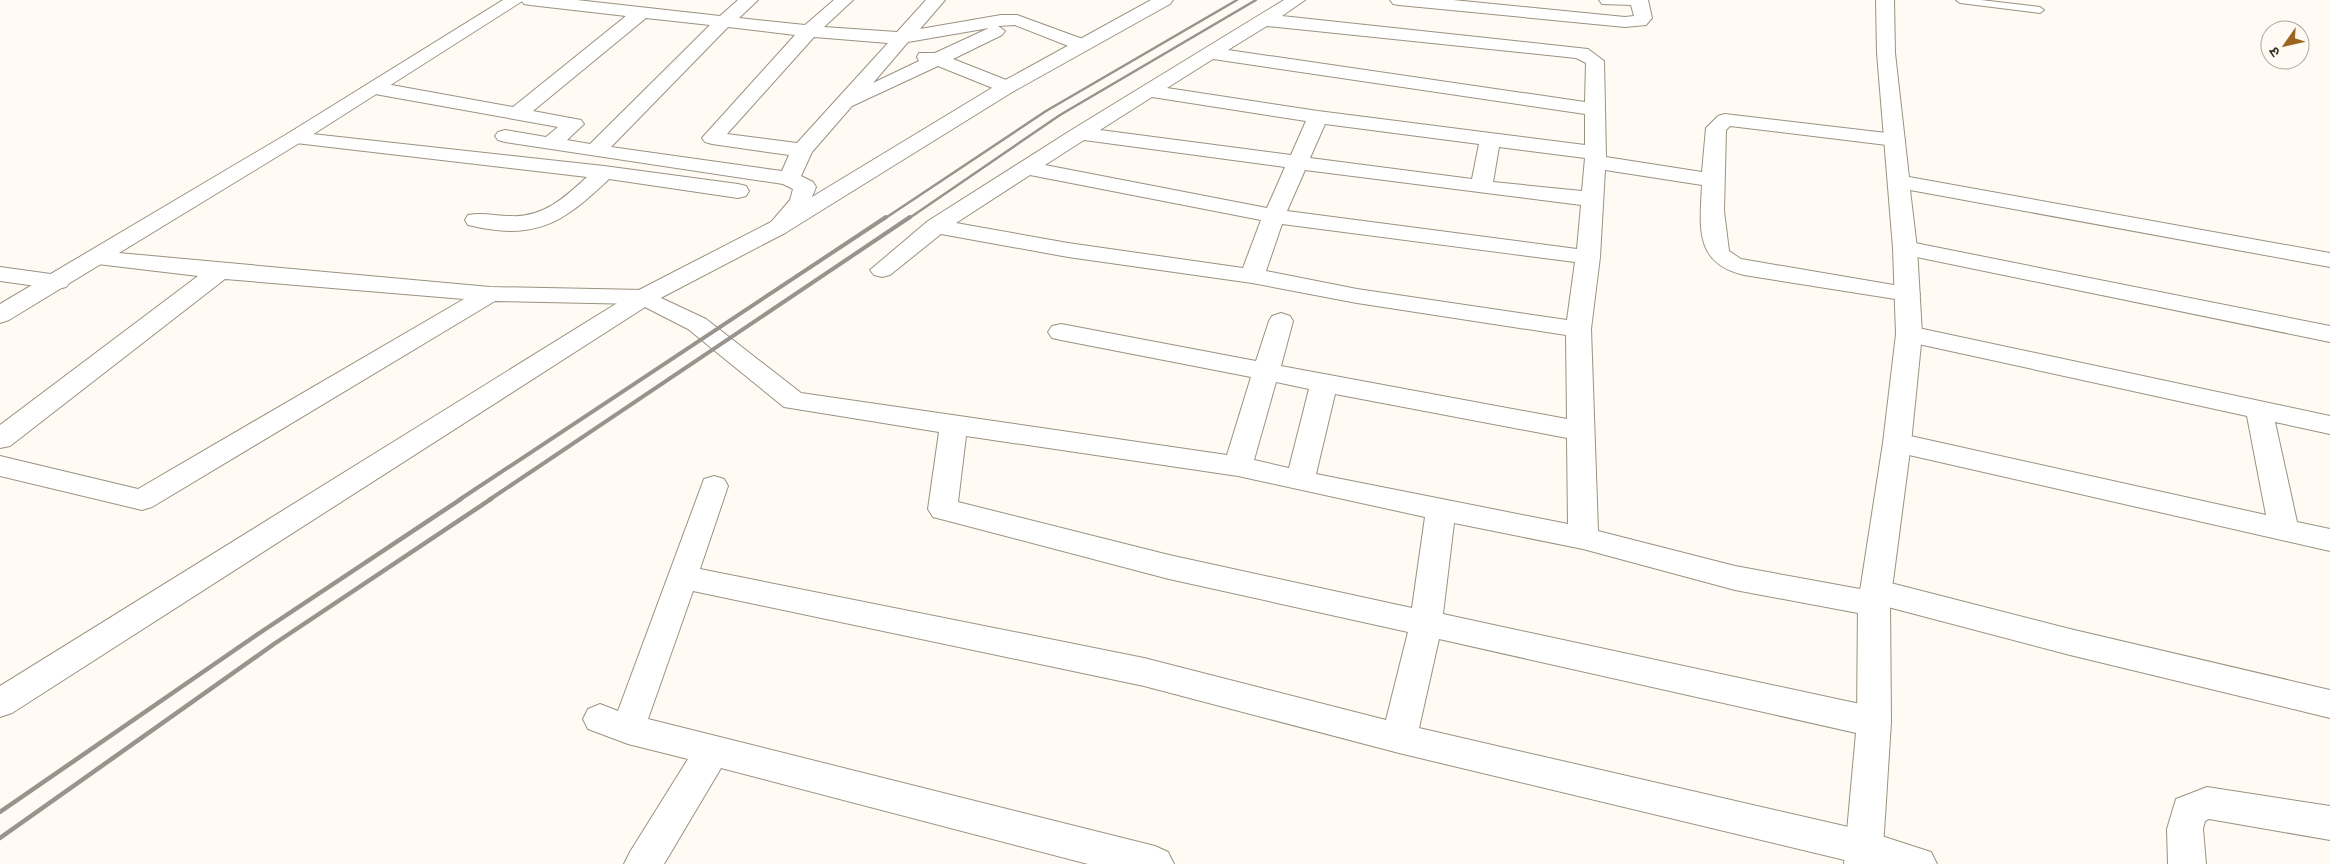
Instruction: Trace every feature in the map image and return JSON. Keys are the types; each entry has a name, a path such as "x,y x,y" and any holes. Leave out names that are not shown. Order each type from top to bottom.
{"street":[{"path":"0,315 58,282 294,138 514,0"},
{"path":"530,0 642,9 723,22 809,31 894,45 937,59 1007,87"},
{"path":"595,151 723,22 749,0"},
{"path":"802,150 712,138 809,31 844,0"},
{"path":"789,178 802,150 936,0"},
{"path":"0,703 644,297 777,228 1007,87 1164,0"},
{"path":"882,270 936,226 1080,133 1296,0"},
{"path":"1399,0 1625,22 1640,21 1643,18 1638,0 1608,0"},
{"path":"1864,856 1874,722 1874,597 1897,442 1910,334 1900,182 1886,53 1885,0"},
{"path":"518,114 642,9"},
{"path":"894,45 1001,20 1017,20 1081,45"},
{"path":"842,105 1017,20"},
{"path":"1264,20 1581,53 1595,61 1596,158 1591,199 1588,257 1578,329 1583,538"},
{"path":"1210,53 1595,109"},
{"path":"375,88 574,124 551,143"},
{"path":"1149,91 1318,117 1490,140 1713,180"},
{"path":"1252,276 1274,216 1318,117"},
{"path":"1895,140 1747,121 1725,120 1716,128 1712,214 1717,250 1731,264 1744,268 1908,294"},
{"path":"1080,133 1481,187 1591,199"},
{"path":"505,136 595,151 789,178 805,187 800,202 777,228"},
{"path":"294,138 604,172 738,192"},
{"path":"1481,187 1490,140"},
{"path":"1028,168 1274,216 1588,257"},
{"path":"476,220 531,223 545,219 562,210 604,172"},
{"path":"1900,182 2330,260"},
{"path":"936,226 1068,250 1252,276 1357,296 1578,329"},
{"path":"1905,248 2330,334"},
{"path":"97,258 220,271 490,294 644,297 696,324 723,343 793,401 1238,466 1300,481 1583,538 1735,578 1874,597 2330,704"},
{"path":"0,439 220,271"},
{"path":"0,274 58,282"},
{"path":"0,466 142,500 490,294"},
{"path":"1238,466 1281,321"},
{"path":"1061,332 1581,431"},
{"path":"1910,334 2330,425"},
{"path":"1300,481 1324,383"},
{"path":"2259,409 2284,529"},
{"path":"954,424 942,509 1169,566 1874,722"},
{"path":"1897,442 2330,540"},
{"path":"714,486 683,578 614,724 1155,864"},
{"path":"1399,738 1426,624 1441,509"},
{"path":"683,578 1144,672 1864,856 1918,864"},
{"path":"643,864 713,751"},
{"path":"2187,864 2185,830 2189,811 2207,803 2230,804 2330,823"}],"lane":[{"path":"1960,0 2040,10"}],"railway":[{"path":"884,219 1046,111 1237,0"},
{"path":"908,219 1060,115 1256,0"},
{"path":"459,500 886,217"},
{"path":"489,500 910,217"},
{"path":"0,812 258,634 461,499"},
{"path":"0,838 274,644 491,499"}]}
